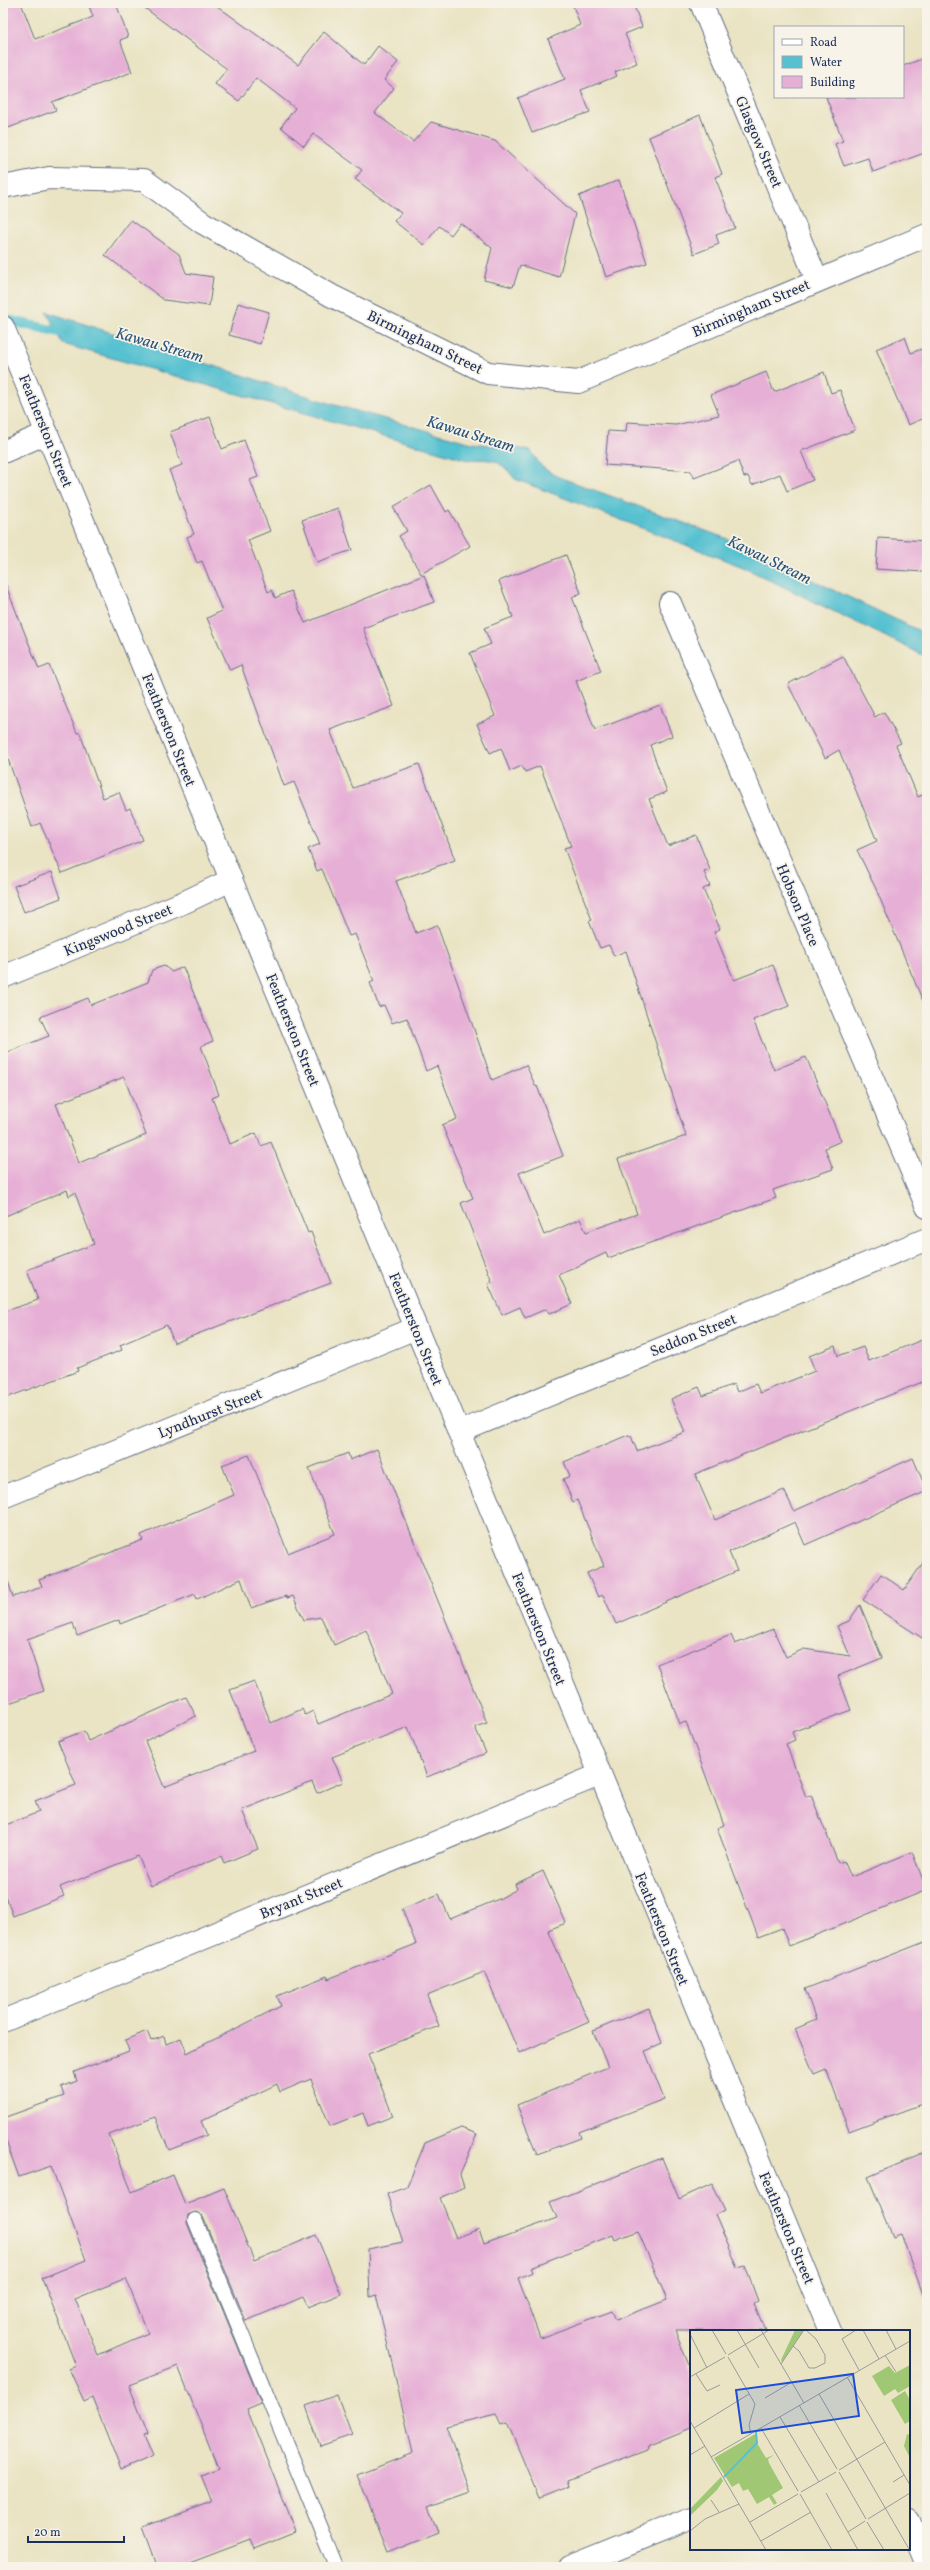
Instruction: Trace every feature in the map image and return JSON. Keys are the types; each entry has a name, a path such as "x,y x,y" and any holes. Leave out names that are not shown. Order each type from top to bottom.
{"street":[{"name":"Glasgow Street","path":"701,3 817,280"},
{"name":"Birmingham Street","path":"3,187 49,178 144,180 203,223 332,296 488,373 578,382 817,280 927,235"},
{"name":"Featherston Street","path":"3,327 599,1775 830,2330"},
{"path":"3,452 47,433"},
{"name":"Hobson Place","path":"670,603 927,1207"},
{"name":"Kingswood Street","path":"3,977 187,901 231,880"},
{"name":"Seddon Street","path":"459,1432 927,1239"},
{"name":"Lyndhurst Street","path":"3,1497 416,1328"},
{"name":"Bryant Street","path":"3,2020 599,1775"},
{"path":"570,2567 690,2518"},
{"path":"910,2523 927,2565"}],"lane":[{"path":"195,2220 337,2567"}],"water":[{"path":"47,312 335,405 472,443 530,450 542,467 556,476 725,538 924,633 927,635 927,657 743,567 515,479 500,464 490,460 468,460 63,344"}],"building":[{"path":"3,3 21,3 35,39 93,17 88,3 116,3 128,37 120,40 132,72 52,102 56,110 3,130"},
{"path":"138,3 213,3 298,65 324,32 364,65 378,46 398,62 384,80 394,88 375,113 413,142 431,122 495,141 575,214 559,277 520,265 513,287 484,280 492,248 460,223 451,235 439,226 424,245 394,221 401,213 355,179 362,170 313,134 304,146 281,127 295,108 256,78 239,101 215,84 227,69"},
{"path":"572,3 633,3 642,27 625,34 637,63 615,72 617,76 581,90 590,112 532,133 518,98 565,79 548,39 580,25"},
{"path":"927,57 927,152 873,172 868,158 844,166 835,144 843,141 826,98 904,98 904,66"},
{"path":"700,115 722,174 715,177 735,228 716,235 719,244 694,254 649,137"},
{"path":"619,180 647,263 606,277 579,196"},
{"path":"131,220 179,254 186,273 213,277 209,306 164,300 105,255"},
{"path":"238,303 269,312 260,344 229,335"},
{"path":"905,337 911,353 927,347 927,417 908,425 876,349"},
{"path":"766,372 774,392 824,372 831,393 840,390 855,430 801,451 813,480 787,491 780,474 752,485 748,476 744,477 738,461 694,478 691,471 605,465 608,431 626,432 627,422 676,425 719,415 711,395"},
{"path":"210,417 222,449 244,440 258,477 250,480 270,531 248,540 268,592 272,590 275,598 291,591 305,623 424,575 434,602 363,628 394,706 330,730 353,788 419,764 455,860 396,881 416,933 437,925 492,1080 526,1065 536,1087 537,1086 563,1156 519,1173 544,1235 580,1219 586,1232 637,1214 618,1159 686,1136 626,951 614,956 609,945 600,948 589,921 592,920 564,848 571,846 540,766 525,772 522,766 510,771 501,748 490,753 477,724 495,716 470,653 491,644 484,628 513,617 499,581 566,555 581,593 572,597 601,671 576,681 595,730 660,705 672,736 650,745 667,792 649,799 668,846 696,835 710,870 704,872 710,886 703,889 720,929 714,932 734,980 773,965 789,1006 753,1020 774,1070 806,1057 841,1141 825,1148 833,1169 773,1190 776,1198 608,1258 606,1253 559,1275 572,1304 549,1314 546,1309 525,1318 520,1307 502,1315 488,1284 492,1282 461,1203 473,1198 442,1125 457,1119 437,1066 426,1071 407,1018 392,1023 384,1005 379,1007 370,983 374,981 355,934 349,936 322,869 317,871 308,849 320,844 294,782 284,786 241,665 230,670 207,618 222,611 202,561 197,563 187,537 194,534 169,470 182,465 170,432"},
{"path":"431,485 446,512 449,510 470,546 421,574 399,536 407,531 393,507"},
{"path":"338,508 352,550 317,562 302,520"},
{"path":"878,538 926,541 924,572 876,569"},
{"path":"4,581 39,669 49,665 77,733 80,733 103,798 119,792 126,810 130,808 143,840 62,873 40,823 32,827 3,745"},
{"path":"843,656 875,717 884,712 901,743 896,745 918,797 927,793 927,1011 876,889 857,850 877,841 839,750 825,758 788,684"},
{"path":"52,872 61,898 24,912 14,886"},
{"path":"164,966 172,972 183,967 213,1041 201,1046 219,1095 212,1098 230,1144 256,1133 261,1146 271,1142 308,1233 311,1232 331,1283 174,1343 167,1325 120,1345 122,1350 77,1368 78,1371 3,1399 3,1312 38,1300 27,1270 94,1244 75,1193 69,1196 67,1190 3,1217 3,1054 49,1036 40,1017 88,998 91,1005 148,982 152,970","holes":["124,1077 146,1135 79,1163 56,1104"]},
{"path":"927,1338 927,1380 695,1474 715,1520 784,1490 794,1511 913,1458 927,1491 805,1545 795,1522 729,1552 737,1571 616,1624 603,1595 598,1597 587,1573 604,1566 577,1500 573,1502 563,1479 570,1476 564,1462 628,1435 631,1436 637,1451 685,1432 671,1399 699,1387 703,1396 734,1384 737,1392 756,1384 760,1393 815,1371 809,1356 835,1346 838,1356 863,1347 869,1361"},
{"path":"377,1449 487,1723 475,1727 486,1753 427,1777 408,1727 332,1757 343,1782 317,1793 312,1782 242,1810 258,1849 224,1863 221,1856 151,1886 138,1856 60,1887 64,1896 13,1916 3,1890 3,1826 39,1812 35,1801 76,1785 58,1741 84,1731 88,1741 186,1697 196,1716 145,1741 164,1787 254,1751 230,1690 254,1681 271,1723 302,1709 305,1715 313,1711 318,1724 392,1694 366,1630 334,1645 321,1617 304,1620 293,1596 287,1598 286,1596 251,1608 241,1579 197,1599 195,1594 120,1624 119,1620 77,1636 73,1623 27,1639 44,1691 3,1705 3,1582 8,1581 13,1597 42,1587 39,1580 143,1540 141,1535 234,1495 222,1465 249,1455 288,1553 335,1534 309,1468 348,1453 350,1460"},
{"path":"927,1557 927,1641 863,1600 881,1574 904,1590"},
{"path":"860,1605 882,1658 838,1676 851,1710 792,1732 795,1740 786,1744 806,1797 811,1795 838,1863 844,1861 851,1877 912,1852 927,1890 789,1946 782,1928 758,1937 717,1828 724,1825 686,1722 680,1724 657,1664 731,1635 735,1644 773,1629 786,1657 804,1649 850,1656 837,1626 849,1621"},
{"path":"543,1871 566,1923 548,1930 589,2022 519,2053 484,1972 427,1995 439,2026 368,2054 393,2116 368,2126 363,2113 330,2126 311,2079 280,2092 277,2084 201,2121 207,2135 169,2150 155,2117 109,2135 132,2192 173,2175 185,2204 224,2188 254,2261 316,2235 341,2294 308,2307 303,2297 246,2321 203,2217 196,2212 188,2215 187,2223 261,2403 247,2409 296,2532 254,2549 250,2540 179,2567 158,2567 143,2527 212,2502 201,2475 218,2468 178,2366 129,2385 148,2434 144,2435 153,2456 121,2470 92,2397 84,2401 69,2369 76,2366 42,2278 86,2260 51,2166 19,2177 3,2133 3,2118 64,2096 61,2087 77,2081 74,2072 129,2051 125,2040 147,2031 151,2041 164,2036 166,2044 181,2038 187,2053 281,2006 277,1996 327,1976 328,1979 416,1944 402,1909 439,1894 450,1919 499,1899 517,1889 515,1884","holes":["126,2278 148,2333 98,2355 75,2299"]},
{"path":"927,1941 927,2102 849,2131 826,2069 814,2074 795,2029 816,2020 805,1989"},
{"path":"649,2008 662,2043 645,2051 664,2099 579,2132 581,2138 537,2154 517,2105 608,2067 593,2031"},
{"path":"461,2128 477,2134 460,2175 464,2187 440,2198 456,2238 479,2229 484,2244 557,2218 550,2202 662,2158 679,2199 712,2184 725,2210 715,2215 738,2268 745,2266 758,2301 754,2303 765,2330 675,2331 690,2368 690,2428 649,2445 648,2449 567,2480 569,2486 539,2498 507,2422 501,2424 496,2414 446,2426 470,2492 428,2507 438,2532 388,2552 357,2475 413,2453 376,2295 370,2297 368,2249 403,2242 387,2194 407,2187 425,2143","holes":["638,2231 667,2300 616,2320 612,2311 540,2338 518,2278 533,2272 531,2267 613,2235 615,2240"]},
{"path":"927,2152 927,2296 924,2297 901,2234 893,2237 868,2177"},
{"path":"337,2395 352,2435 320,2446 306,2406"}],"waterway":[{"name":"Kawau Stream","path":"3,319 69,334"}]}
